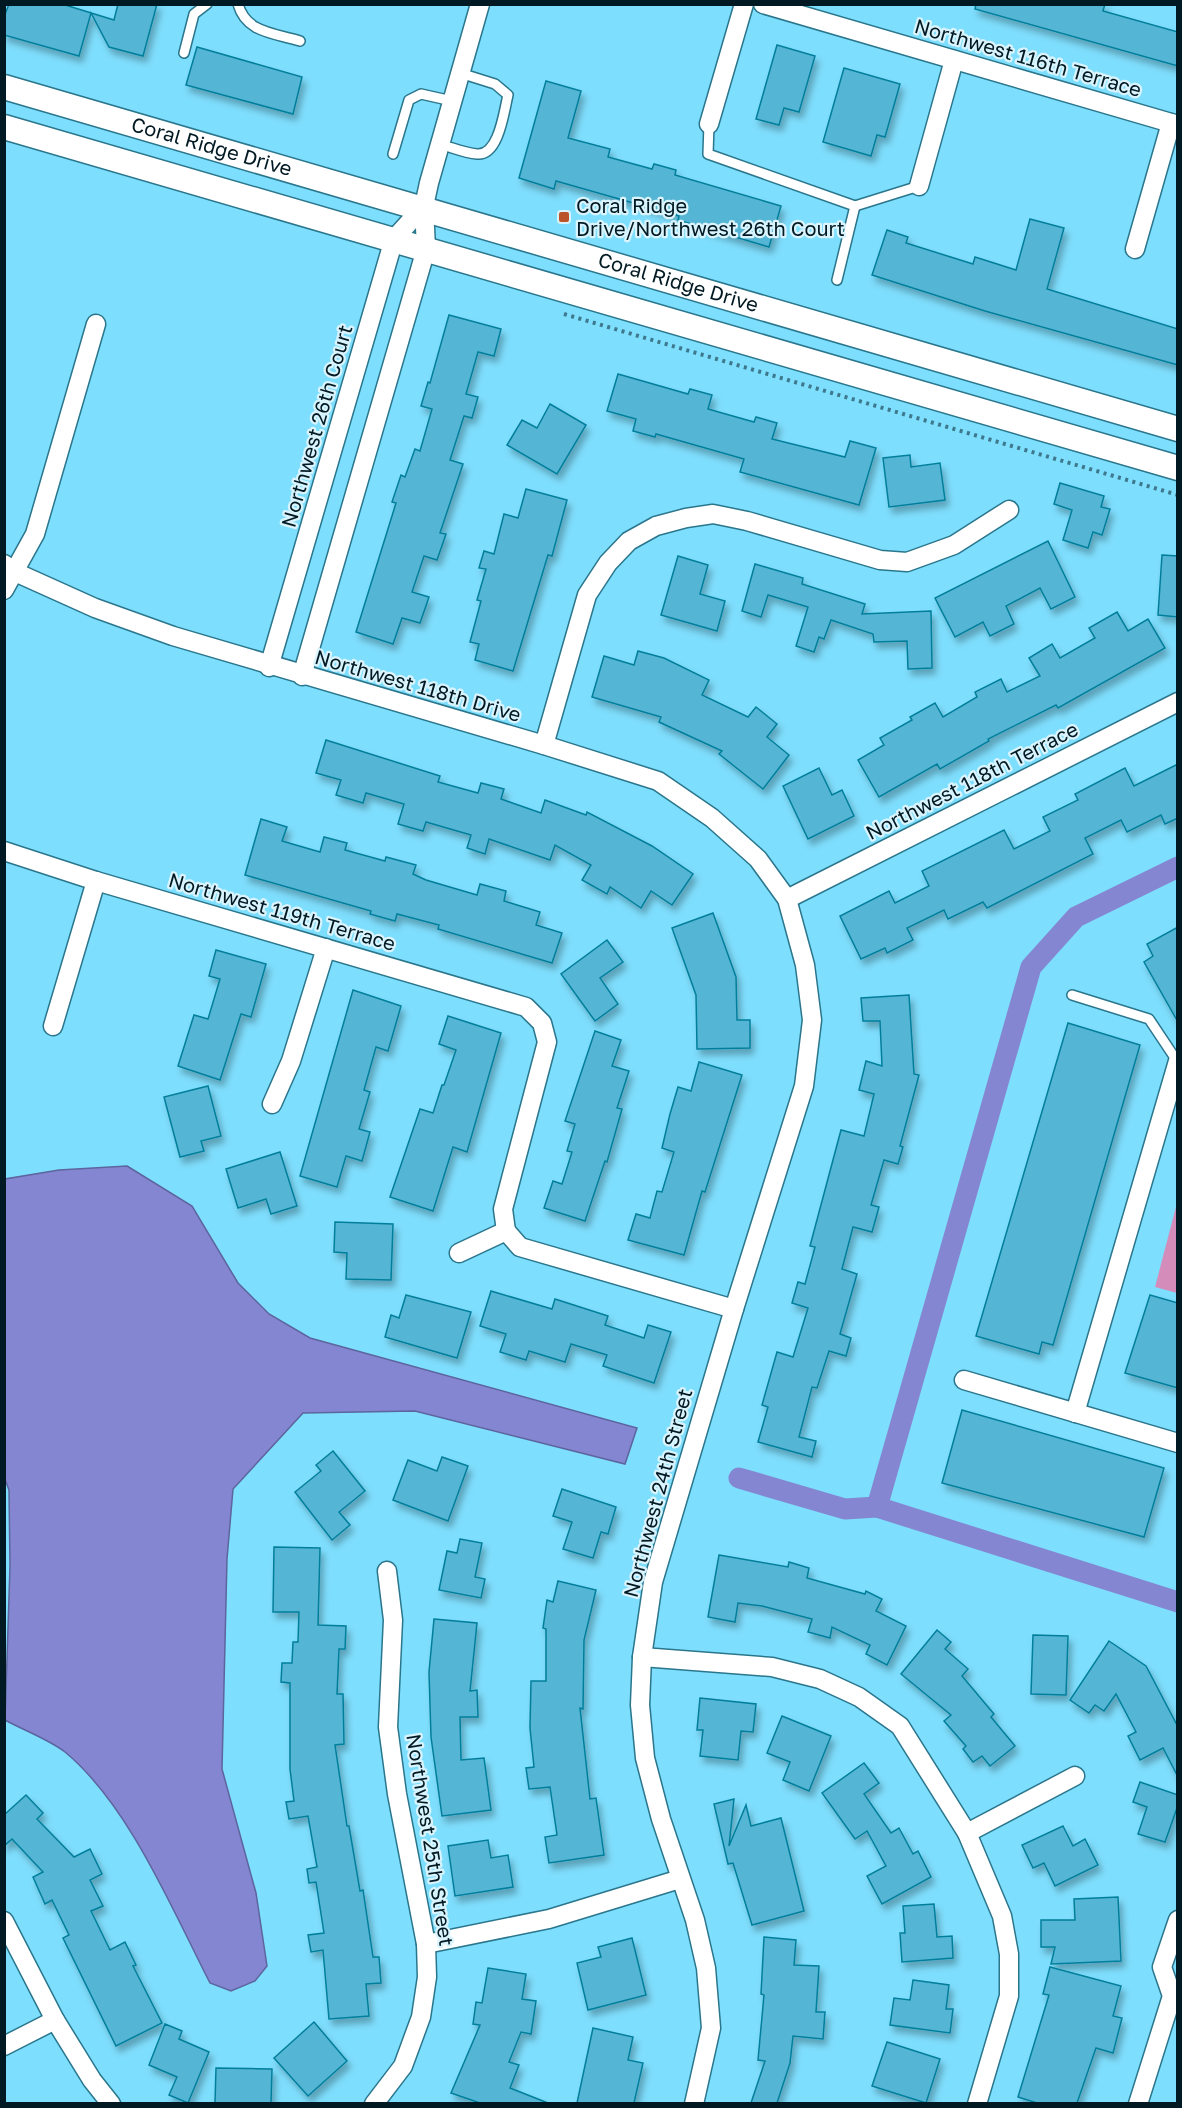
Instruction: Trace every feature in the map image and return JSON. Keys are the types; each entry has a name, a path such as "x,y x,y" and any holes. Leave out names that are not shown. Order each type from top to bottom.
{"main road":[{"name":"Coral Ridge Drive","path":"4,87 424,206 750,306 1178,429"},
{"name":"Coral Ridge Drive","path":"4,127 1178,468"},
{"path":"1112,448 1123,413"}],"street":[{"name":"Northwest 26th Court","path":"302,676 426,249 424,206 439,144 480,4"},
{"path":"709,124 744,4"},
{"name":"Northwest 116th Terrace","path":"763,4 1174,124"},
{"path":"919,186 954,60"},
{"path":"1135,249 1174,124"},
{"name":"Northwest 26th Court","path":"269,667 394,239 424,206"},
{"path":"4,590 10,568 35,534 96,324"},
{"path":"544,745 586,595 608,563 629,541 656,526 713,514 747,521 880,560 907,562 954,546 1009,510"},
{"name":"Northwest 118th Drive","path":"10,568 95,608 173,636 269,667 544,745 658,781 720,825 758,859 788,900"},
{"name":"Northwest 118th Terrace","path":"788,900 1178,702"},
{"name":"Northwest 119th Terrace","path":"4,851 96,881 526,1007 542,1023 548,1042 503,1209 506,1231"},
{"path":"53,1026 96,881"},
{"name":"Northwest 24th Street","path":"694,2103 711,2028 706,1968 695,1920 661,1820 645,1758 640,1706 642,1657 653,1582 734,1309 804,1086 813,1020 805,965 788,900"},
{"path":"272,1104 291,1061 326,948"},
{"path":"1075,1413 1178,1061"},
{"path":"459,1253 506,1231 520,1247 734,1309"},
{"path":"964,1380 1178,1443"},
{"name":"Northwest 25th Street","path":"374,2103 403,2066 421,2017 427,1977 426,1944 397,1794 388,1726 393,1620 387,1571"},
{"path":"642,1657 772,1667 820,1679 859,1697 900,1726 967,1833 1002,1916 1010,1954 1009,1996 976,2103"},
{"path":"967,1833 1075,1776"},
{"path":"426,1944 549,1919 680,1879"},
{"path":"1138,2103 1172,1996 1162,1967 1178,1920"},
{"path":"4,1921 55,2020 92,2080 111,2103"},
{"path":"4,2046 55,2020"}],"lane":[{"path":"184,53 194,14 207,4"},
{"path":"238,4 241,17 249,25 300,41"},
{"path":"439,144 479,154 488,151 494,144 508,95 495,84 460,73"},
{"path":"393,154 409,99 421,94 452,101"},
{"path":"709,124 708,154 855,206 919,186"},
{"path":"837,280 855,206"},
{"path":"1072,995 1149,1019 1178,1061"}],"shaded area":[{"path":"1177,1203 1177,1293 1155,1287"}],"water":[{"path":"127,1166 192,1206 238,1283 269,1314 310,1338 637,1428 625,1464 415,1411 303,1413 233,1489 227,1559 222,1769 256,1893 267,1966 255,1981 231,1991 210,1983 164,1891 129,1829 88,1774 58,1747 5,1720 10,1566 9,1490 4,1477 5,1179 59,1170"}],"building":[{"path":"9,4 62,4 114,20 118,4 157,4 143,56 109,47 91,13 79,56 4,35 4,17"},
{"path":"976,4 1105,4 1103,11 1178,32 1178,66 975,9"},
{"path":"777,45 815,56 799,112 784,108 779,125 756,119"},
{"path":"197,47 302,77 293,114 186,85"},
{"path":"844,68 900,84 885,137 877,135 871,156 823,142"},
{"path":"546,81 581,91 568,138 610,149 608,157 652,169 654,164 676,170 675,175 781,206 769,247 678,220 679,216 556,181 554,189 519,178"},
{"path":"1030,219 1064,228 1047,289 1178,329 1178,365 985,311 872,275 887,230 908,237 906,243 973,264 975,257 1016,270"},
{"path":"449,315 501,329 494,356 478,352 466,394 478,397 472,418 464,416 450,460 463,464 440,533 446,534 437,560 424,556 412,592 429,597 420,623 402,618 393,644 356,632 396,503 392,502 401,475 405,477 415,449 420,451 432,409 421,406 428,382 430,383"},
{"path":"618,374 688,394 690,389 712,395 708,409 754,422 756,417 777,423 772,439 845,457 850,441 876,448 859,505 740,472 744,459 656,434 655,437 633,431 636,419 607,411"},
{"path":"550,404 586,425 557,474 507,445 522,420 537,428"},
{"path":"910,455 911,467 940,463 945,500 889,507 883,458"},
{"path":"1060,483 1104,496 1101,507 1110,509 1102,535 1093,532 1088,548 1063,540 1072,510 1054,504"},
{"path":"526,489 567,500 552,556 548,555 513,671 475,660 479,644 470,642 481,601 477,600 486,569 479,568 484,551 494,554 504,514 518,518"},
{"path":"1048,541 1075,597 1051,609 1040,588 1006,606 1014,624 990,636 983,622 955,637 935,598"},
{"path":"1162,555 1178,556 1178,617 1158,615"},
{"path":"678,556 708,565 700,594 725,601 717,631 661,615"},
{"path":"755,564 803,578 802,584 865,604 862,614 931,611 932,668 908,669 907,641 874,642 873,634 831,620 824,639 819,637 814,652 796,646 808,607 768,595 761,617 742,611"},
{"path":"1117,612 1128,631 1148,619 1165,648 1058,708 1056,705 988,739 989,741 940,769 937,764 879,797 858,760 884,745 880,738 912,720 910,717 935,703 943,717 977,697 975,692 1001,679 1007,692 1040,676 1029,658 1052,644 1060,658 1095,638 1089,628"},
{"path":"638,651 664,658 709,680 702,695 748,717 756,707 777,724 767,737 789,755 763,789 719,754 722,751 659,722 661,717 592,697 604,656 634,665"},
{"path":"326,740 440,776 438,782 478,793 481,783 504,789 501,799 541,813 545,800 586,815 587,812 652,846 693,874 672,905 651,891 641,908 610,887 607,894 582,880 591,865 555,845 550,860 489,839 485,854 467,848 471,835 426,822 423,831 398,824 404,804 366,793 363,803 336,795 341,780 316,773"},
{"path":"1178,764 1178,818 1165,824 1161,815 1127,832 1121,820 1085,838 1093,854 987,908 983,902 948,919 944,910 907,928 913,940 887,953 885,948 861,959 840,916 889,891 895,903 929,886 922,871 1004,830 1014,849 1050,831 1043,817 1078,800 1075,794 1125,768 1134,786"},
{"path":"819,768 832,795 842,790 854,816 808,839 783,786"},
{"path":"261,819 287,827 282,841 320,852 324,837 347,843 345,850 385,861 386,857 416,865 413,874 426,880 477,895 480,884 506,891 504,901 540,912 536,925 562,933 552,963 438,929 439,925 397,914 395,921 370,914 371,911 245,875"},
{"path":"713,913 736,977 737,1020 750,1020 750,1048 697,1049 696,995 672,928"},
{"path":"1178,927 1178,1022 1144,962 1153,956 1147,944"},
{"path":"607,940 623,962 600,978 618,1004 595,1021 561,974"},
{"path":"216,950 266,964 251,1017 241,1014 220,1080 178,1066 194,1015 208,1019 220,979 209,976"},
{"path":"353,990 401,1006 388,1051 376,1047 364,1090 370,1092 359,1129 370,1132 362,1161 346,1156 337,1187 300,1176"},
{"path":"909,995 914,1074 919,1075 900,1146 903,1147 898,1164 884,1160 871,1205 879,1207 872,1232 853,1227 842,1269 857,1274 840,1334 851,1338 846,1356 829,1351 817,1388 812,1387 799,1437 816,1441 812,1457 758,1442 768,1407 762,1405 777,1352 793,1357 808,1308 792,1303 798,1282 805,1284 815,1247 810,1246 841,1130 864,1136 874,1094 859,1090 866,1061 882,1066 880,1021 863,1021 861,998"},
{"path":"448,1016 501,1033 467,1152 453,1147 433,1211 390,1197 420,1109 433,1113 456,1050 439,1044"},
{"path":"1068,1023 1140,1045 1053,1345 1042,1342 1039,1354 976,1336"},
{"path":"595,1031 621,1040 612,1066 629,1071 617,1108 622,1109 607,1162 605,1161 585,1221 544,1208 553,1181 562,1184 572,1152 567,1151 575,1124 565,1121"},
{"path":"699,1062 742,1075 705,1192 702,1191 684,1255 628,1240 636,1214 650,1218 657,1191 662,1192 674,1152 662,1148 670,1114 678,1087 691,1091"},
{"path":"208,1086 221,1136 201,1141 204,1151 180,1157 164,1097"},
{"path":"280,1152 297,1206 271,1214 266,1199 238,1208 226,1169"},
{"path":"335,1222 393,1224 391,1280 346,1279 347,1253 334,1252"},
{"path":"491,1291 552,1309 555,1299 608,1316 605,1325 644,1338 648,1325 671,1332 654,1383 603,1366 607,1355 571,1344 565,1362 529,1351 526,1360 500,1352 506,1334 480,1326"},
{"path":"406,1295 471,1312 457,1358 385,1337 391,1315 399,1318"},
{"path":"1150,1295 1178,1303 1178,1388 1125,1373"},
{"path":"962,1410 1164,1468 1144,1537 942,1483"},
{"path":"333,1451 365,1491 339,1512 350,1525 332,1540 295,1492 321,1471 316,1465"},
{"path":"442,1457 468,1466 448,1521 393,1500 408,1460 437,1471"},
{"path":"562,1489 616,1507 608,1534 601,1532 593,1558 563,1549 572,1522 553,1516"},
{"path":"460,1539 482,1543 475,1577 485,1579 481,1598 439,1590 447,1551 457,1553"},
{"path":"274,1547 320,1548 318,1625 346,1626 345,1649 339,1649 337,1694 343,1694 344,1744 335,1745 347,1826 349,1826 360,1891 363,1890 373,1957 379,1957 381,1983 366,1984 369,2016 329,2019 323,1950 311,1952 308,1935 324,1933 316,1882 309,1883 307,1869 317,1867 308,1816 289,1819 286,1802 294,1801 290,1769 290,1683 281,1682 282,1663 292,1663 293,1642 298,1642 299,1612 273,1612"},
{"path":"719,1555 788,1567 789,1562 809,1568 807,1578 865,1594 866,1591 882,1599 876,1611 906,1626 887,1665 866,1654 870,1645 832,1627 830,1638 808,1632 812,1619 762,1606 738,1603 735,1622 708,1617"},
{"path":"558,1581 596,1590 584,1640 583,1709 580,1708 590,1799 596,1798 604,1855 549,1863 545,1837 557,1835 550,1787 529,1789 526,1768 534,1767 530,1728 531,1681 546,1681 546,1629 543,1628 547,1600 553,1602"},
{"path":"434,1619 477,1623 470,1691 477,1690 478,1717 460,1717 461,1760 484,1758 491,1810 442,1816 431,1737 429,1672"},
{"path":"937,1630 951,1642 945,1649 968,1669 962,1676 994,1714 991,1717 1015,1746 990,1766 982,1756 973,1762 963,1749 966,1746 944,1721 951,1715 901,1674"},
{"path":"1033,1635 1068,1636 1066,1695 1031,1694"},
{"path":"1109,1641 1146,1666 1178,1727 1178,1777 1163,1748 1140,1760 1128,1736 1136,1732 1116,1694 1104,1711 1095,1705 1089,1713 1070,1700"},
{"path":"700,1698 756,1704 753,1732 741,1731 738,1760 700,1756 703,1730 697,1730"},
{"path":"782,1716 831,1736 809,1791 783,1780 790,1762 767,1753"},
{"path":"864,1763 879,1783 864,1794 891,1833 899,1828 913,1854 918,1851 931,1877 882,1904 867,1876 886,1866 867,1831 855,1839 822,1793"},
{"path":"1140,1782 1178,1795 1178,1805 1165,1842 1138,1834 1147,1807 1133,1802"},
{"path":"26,1795 43,1813 37,1819 74,1857 90,1849 102,1874 90,1880 103,1906 91,1911 110,1950 125,1942 136,1965 133,1966 162,2023 116,2046 63,1938 69,1935 52,1900 45,1904 33,1877 43,1872 12,1839 4,1846 4,1815"},
{"path":"734,1799 729,1846 746,1805 751,1826 781,1818 804,1911 752,1925 733,1863 728,1864 714,1804"},
{"path":"1063,1826 1073,1846 1085,1839 1098,1865 1055,1886 1044,1863 1033,1868 1022,1845"},
{"path":"488,1840 491,1858 508,1855 513,1887 455,1896 448,1846"},
{"path":"1118,1897 1121,1961 1051,1964 1055,1947 1041,1947 1041,1920 1075,1920 1074,1899"},
{"path":"934,1904 937,1937 952,1936 953,1958 902,1962 900,1933 905,1933 903,1906"},
{"path":"764,1937 796,1940 794,1965 819,1966 816,2012 825,2012 823,2039 793,2036 790,2063 777,2103 751,2103 765,2061 758,2060 764,1995 761,1994"},
{"path":"632,1938 646,1995 588,2010 577,1963 601,1957 598,1947"},
{"path":"1050,1967 1121,1986 1113,2016 1122,2018 1113,2053 1096,2048 1077,2103 1037,2103 1018,2097 1049,1995 1043,1994"},
{"path":"488,1968 526,1974 522,1999 536,2001 531,2034 521,2032 509,2062 519,2065 510,2088 548,2103 480,2103 451,2093 480,2025 473,2024 476,2002 482,2003"},
{"path":"913,1980 949,1985 946,2009 953,2009 950,2033 890,2025 894,1998 910,2000"},
{"path":"314,2022 347,2061 308,2096 274,2058"},
{"path":"165,2024 182,2031 179,2039 209,2052 188,2103 169,2095 177,2077 149,2065"},
{"path":"593,2028 633,2037 628,2060 643,2063 634,2103 577,2103"},
{"path":"887,2042 940,2059 926,2103 872,2086"},
{"path":"216,2068 272,2069 271,2103 215,2103"}],"waterway":[{"path":"1178,867 1076,917 1031,967 877,1507 1178,1602"},
{"path":"739,1478 845,1509 877,1507"}],"place":[{"name":"Coral Ridge Drive/Northwest 26th Court","path":"564,217"}]}
